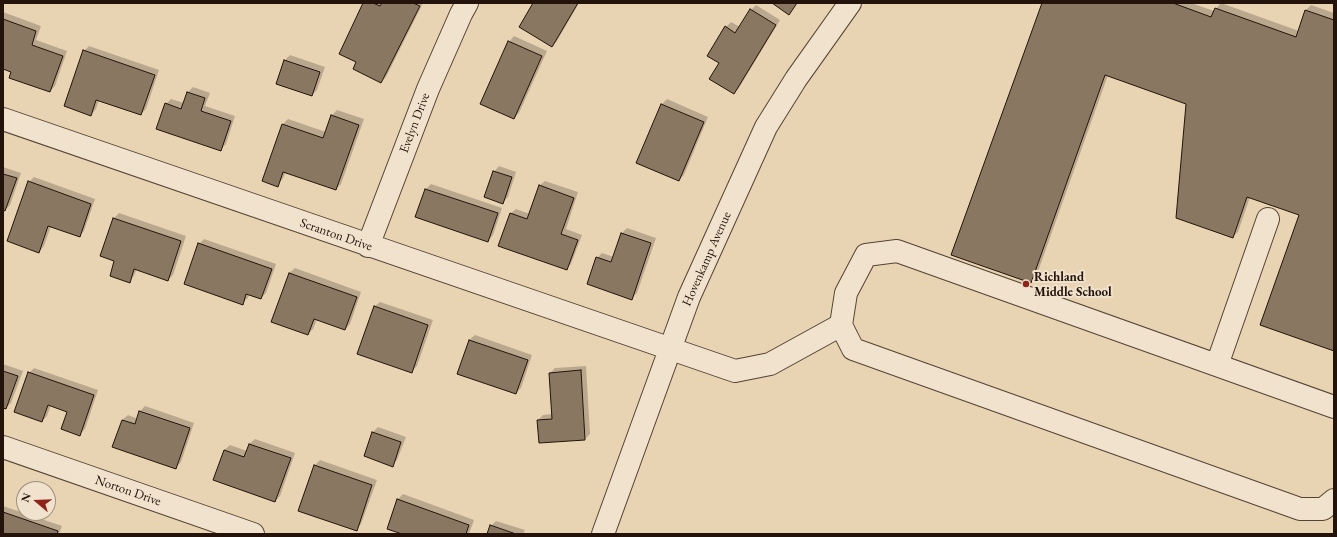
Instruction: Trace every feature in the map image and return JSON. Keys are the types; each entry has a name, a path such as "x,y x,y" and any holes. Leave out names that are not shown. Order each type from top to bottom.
{"street":[{"name":"Evelyn Drive","path":"368,246 428,89 467,3"},
{"name":"Hovenkamp Avenue","path":"603,534 688,297 766,127 796,79 850,3"},
{"name":"Scranton Drive","path":"3,119 735,372 770,364 841,324"},
{"path":"1217,365 1268,219"},
{"path":"1334,407 897,251 866,255 846,293 841,324 853,349 1292,507 1300,509 1323,509 1334,500"},
{"name":"Norton Drive","path":"3,447 253,534"}],"building":[{"path":"363,3 373,3 380,6 382,3 413,3 420,6 381,83 353,69 356,62 339,54"},
{"path":"533,3 578,3 552,47 519,27"},
{"path":"772,3 797,3 789,15"},
{"name":"Richland Middle School","path":"1042,3 1173,3 1211,17 1215,8 1296,37 1305,10 1334,20 1334,351 1260,325 1299,215 1247,197 1233,238 1176,218 1186,104 1105,75 1031,283 951,255"},
{"path":"750,9 776,25 734,94 709,79 719,63 707,56 725,26 735,33"},
{"path":"3,19 36,31 32,45 63,56 50,92 9,78 11,72 3,69"},
{"path":"508,41 542,56 514,119 480,104"},
{"path":"83,50 155,75 141,115 96,100 91,116 64,106"},
{"path":"284,60 320,72 312,96 276,84"},
{"path":"187,92 205,98 201,111 231,121 221,151 156,129 165,103 181,109"},
{"path":"661,104 704,122 679,181 636,163"},
{"path":"331,115 359,125 336,190 283,172 278,187 262,181 282,124 323,138"},
{"path":"493,171 512,177 503,204 484,197"},
{"path":"3,174 17,178 5,211 3,210"},
{"path":"28,181 91,204 80,237 48,226 39,253 7,241"},
{"path":"539,185 574,198 561,234 578,240 567,270 498,246 510,213 527,219"},
{"path":"425,189 498,213 488,242 415,217"},
{"path":"113,218 181,241 168,281 134,269 130,283 110,276 114,261 100,256"},
{"path":"621,233 651,243 632,300 587,284 596,257 611,262"},
{"path":"198,243 272,269 261,299 246,294 243,305 184,284"},
{"path":"289,273 357,297 345,330 314,319 308,335 271,322"},
{"path":"374,306 428,325 412,373 357,354"},
{"path":"469,340 528,360 516,394 457,374"},
{"path":"581,370 585,440 539,443 537,420 552,419 549,373"},
{"path":"3,371 18,376 6,409 3,408"},
{"path":"28,372 94,395 80,436 61,429 67,412 48,405 42,422 14,412"},
{"path":"139,411 190,428 176,469 112,447 122,420 135,424"},
{"path":"372,432 401,442 393,467 364,456"},
{"path":"249,444 291,458 275,502 213,480 224,450 244,457"},
{"path":"314,465 372,485 357,531 298,511"},
{"path":"397,499 469,525 466,534 402,534 387,529"},
{"path":"3,512 16,516 16,521 29,521 58,531 57,534 3,534"},
{"path":"490,525 516,534 487,534"}],"place":[{"name":"Richland Middle School","path":"1026,284"}]}
